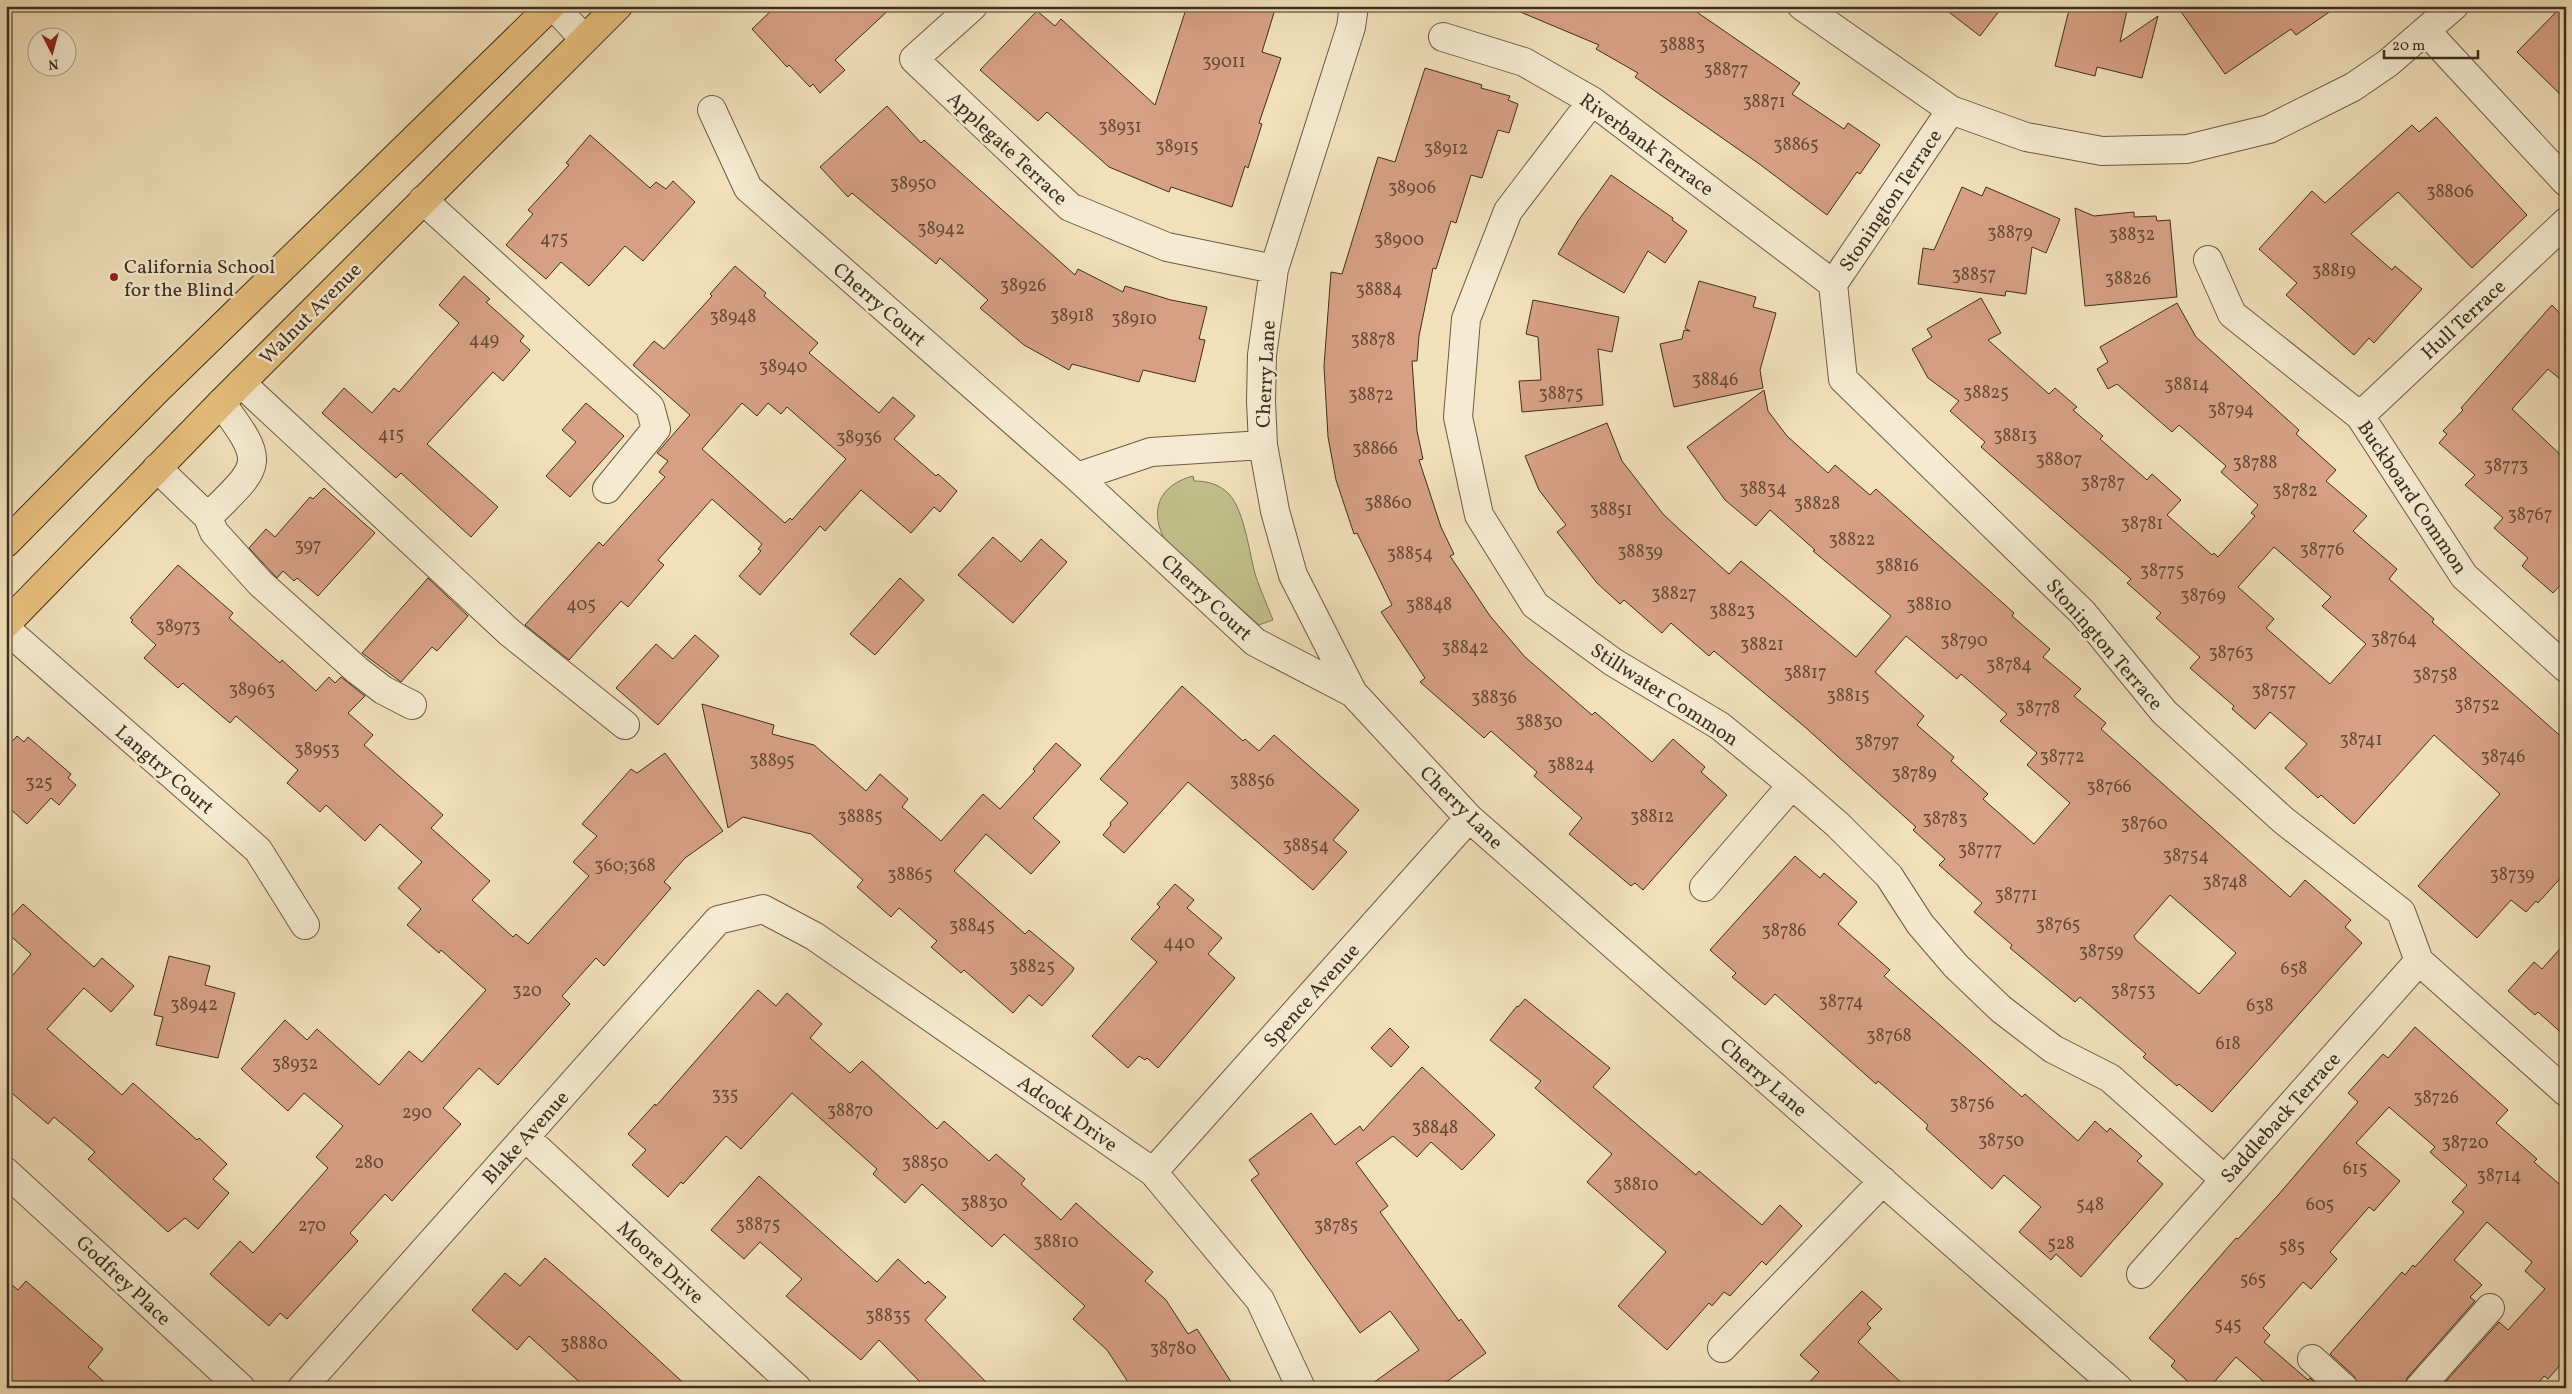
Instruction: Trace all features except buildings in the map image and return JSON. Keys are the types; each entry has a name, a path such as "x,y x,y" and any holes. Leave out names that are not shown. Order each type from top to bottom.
{"main road":[{"path":"6,543 157,390 553,6"},
{"name":"Walnut Avenue","path":"6,624 221,403 618,6"}],"street":[{"path":"553,6 584,39"},
{"name":"Applegate Terrace","path":"973,6 914,59 1070,207 1167,247 1274,269"},
{"name":"Cherry Lane","path":"1354,6 1351,26 1274,269 1262,355 1260,401 1263,445 1275,511 1294,576 1353,693 1469,818 2118,1388"},
{"path":"1802,6 1951,110 2026,137 2102,151 2187,149 2269,129 2360,82 2426,31 2454,6"},
{"path":"2426,31 2566,182"},
{"name":"Riverbank Terrace","path":"1443,37 1524,62 1592,100 1833,284"},
{"name":"Stillwater Common","path":"1592,100 1508,211 1466,319 1458,417 1479,515 1536,605 1613,662 1720,726 1792,785 1838,825 1889,876 1920,924 1956,966 2001,1009 2053,1049 2110,1078 2224,1179"},
{"name":"Cherry Court","path":"712,110 748,188 1077,477 1255,642 1353,693"},
{"name":"Stonington Terrace","path":"1951,110 1833,284 1844,379 2083,613 2164,712 2283,820 2401,912 2419,961 2566,1092"},
{"path":"423,200 650,407 656,429 608,489"},
{"name":"Hull Terrace","path":"2360,416 2566,222"},
{"name":"Buckboard Common","path":"2208,260 2232,314 2360,416 2464,576 2566,668"},
{"path":"241,383 509,632 625,724"},
{"path":"208,517 248,477 253,462 245,434 221,403"},
{"path":"1077,477 1151,452 1263,445"},
{"path":"157,468 208,517 214,532 261,584 357,670 383,690 412,705"},
{"name":"Langtry Court","path":"6,629 258,850 305,925"},
{"path":"1704,887 1792,785"},
{"name":"Spence Avenue","path":"1153,1172 1469,818"},
{"name":"Adcock Drive","path":"763,909 814,936 1153,1172 1260,1300 1301,1388"},
{"name":"Blake Avenue","path":"302,1388 718,920 763,909"},
{"name":"Saddleback Terrace","path":"2141,1274 2419,961"},
{"name":"Moore Drive","path":"525,1137 797,1388"},
{"name":"Godfrey Place","path":"6,1172 241,1388"},
{"path":"1722,1348 1883,1181"},
{"path":"2420,1388 2490,1308"},
{"path":"2312,1359 2344,1388"}],"shaded area":[{"path":"1193,476 1194,481 1217,485 1229,494 1239,511 1256,577 1273,620 1259,625 1166,542 1158,520 1160,501 1172,486 1181,480"}],"place":[{"name":"California School for the Blind","path":"114,277"}]}
